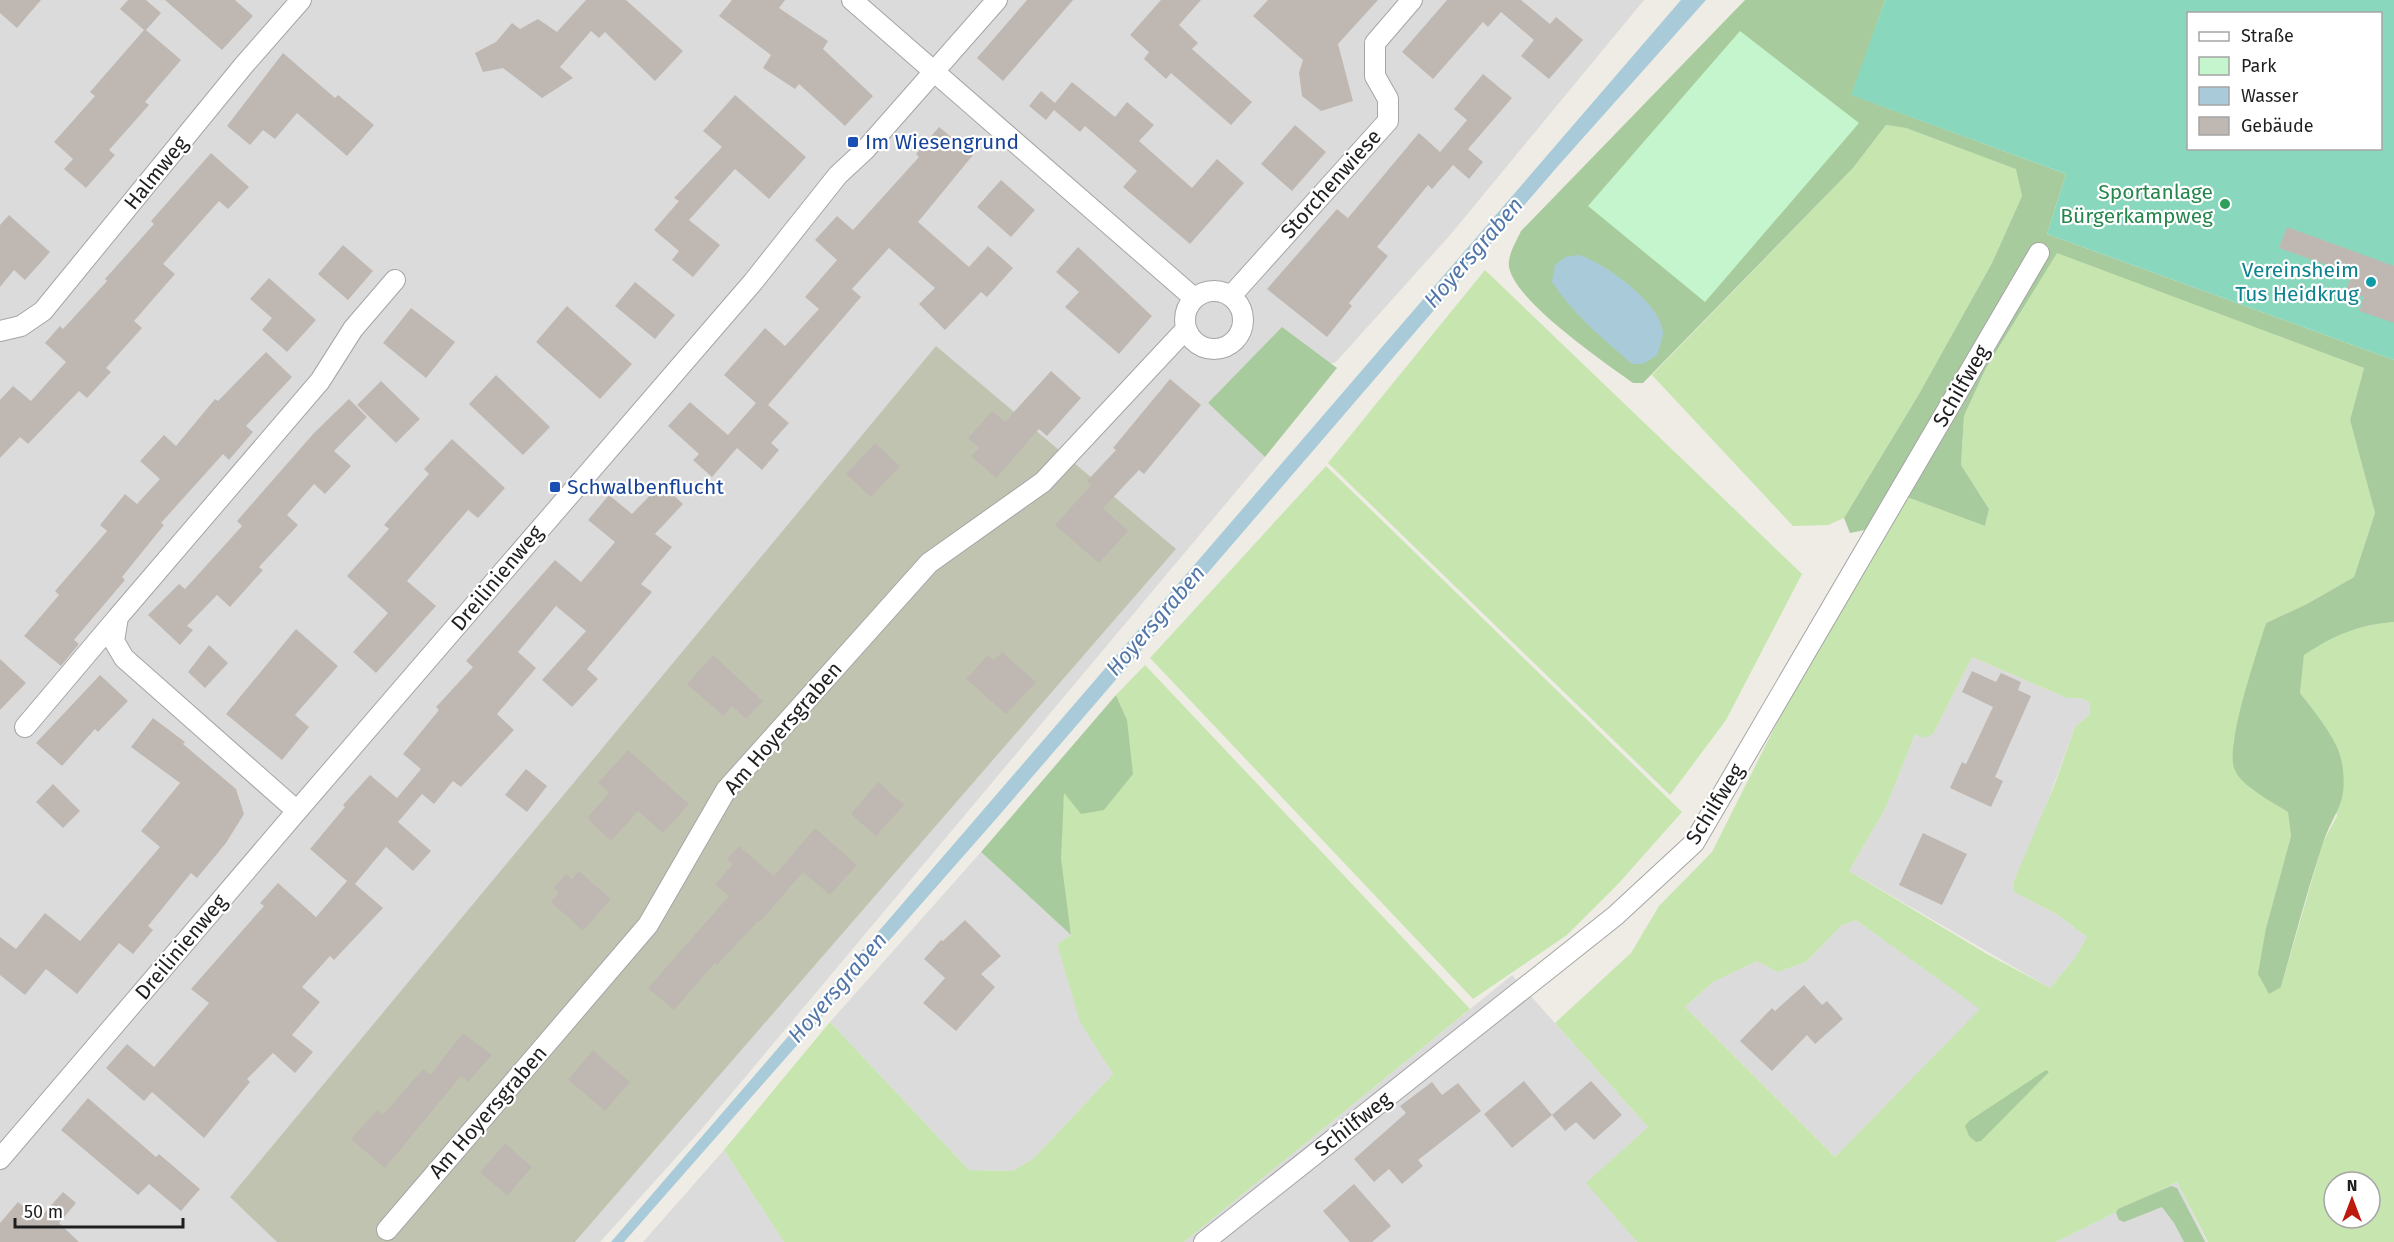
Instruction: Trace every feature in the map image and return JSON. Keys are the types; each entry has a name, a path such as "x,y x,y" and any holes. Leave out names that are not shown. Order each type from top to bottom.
{"street":[{"name":"Halmweg","path":"0,331 21,326 43,311 237,74 301,0"},
{"path":"852,0 1194,298"},
{"name":"Dreilinienweg","path":"0,1159 753,282 838,174 865,150 998,0"},
{"name":"Storchenwiese","path":"1231,296 1388,121 1388,99 1375,76 1375,43 1412,0"},
{"name":"Schilfweg","path":"1204,1242 1615,916 1694,843 2039,253"},
{"path":"25,727 320,381 353,329 395,280"},
{"path":"1209,291 1220,291 1231,296 1240,307 1243,321 1240,332 1229,344 1218,349 1203,347 1190,338 1186,329 1185,314 1194,298 1209,291"},
{"name":"Am Hoyersgraben","path":"387,1230 648,925 726,790 929,563 1042,482 1186,329"},
{"path":"117,617 114,640 124,658 297,811"}],"shaded area":[{"path":"0,0 1644,0 1451,234 1336,362 1208,403 1265,457 700,1131 600,1242 575,1242 1176,549 231,1196 277,1242 0,1242"},
{"path":"936,346 1176,549 575,1242 277,1242 230,1197"},
{"path":"1972,657 2067,698 2080,698 2089,702 2090,714 2075,727 2014,892 2058,915 2087,937 2074,959 2050,988 1849,871 1886,807 1915,734 1933,734"},
{"path":"981,852 1071,935 1057,944 1081,1022 1113,1074 1033,1159 1012,1171 969,1170 830,1022"},
{"path":"1856,920 1981,1009 1835,1157 1685,1007 1713,982 1757,961 1778,972 1806,962 1842,925"},
{"path":"1512,975 1648,1127 1587,1183 1637,1242 1184,1242"},
{"path":"724,1150 784,1242 643,1242"},
{"path":"2177,1182 2207,1242 2056,1242"}],"green space":[{"path":"1745,0 1885,0 1852,95 2066,174 2047,234 2394,360 2394,622 2347,632 2304,655 2300,693 2325,726 2340,754 2344,777 2342,799 2316,863 2281,987 2269,994 2258,974 2266,928 2291,836 2288,812 2258,793 2237,775 2233,756 2234,739 2266,623 2307,604 2354,577 2375,513 2350,420 2364,368 2057,253 1986,368 1964,416 1961,465 1989,509 1985,526 1904,496 1875,528 1850,533 1844,518 1919,394 1992,263 2022,196 2016,169 1906,128 1886,125 1853,168 1643,383 1633,383 1581,345 1539,309 1522,291 1512,275 1509,261 1521,231"},
{"name":"Sportanlage Bürgerkampweg","path":"1885,0 2394,0 2394,360 2047,234 2066,174 1851,95"},
{"path":"1740,31 1859,123 1705,302 1588,206"},
{"path":"1886,125 1906,128 2017,169 2022,196 1992,263 1919,394 1844,518 1828,525 1793,526 1652,375 1853,168"},
{"path":"2057,252 2364,368 2350,420 2375,513 2354,577 2307,604 2266,623 2233,743 2251,789 2288,811 2291,836 2266,928 2281,987 2323,842 2337,816 2323,724 2300,693 2304,654 2347,632 2394,622 2394,1242 2208,1242 2177,1182 2056,1242 1637,1242 1586,1183 1648,1127 1555,1023 1631,953 1659,906 1712,852 1797,683 1904,496 1985,526 1989,509 1961,465 1964,416 1986,368","holes":["1972,657 2067,698 2080,698 2089,702 2090,714 2075,727 2054,786 2014,881 2014,892 2058,915 2087,937 2074,959 2050,988 1987,954 1849,871 1886,807 1915,734 1923,738 1933,734","1856,920 1980,1009 1835,1157 1685,1007 1713,982 1757,961 1778,972 1806,962 1842,925"]},
{"path":"1485,270 1802,574 1726,720 1670,795 1328,463"},
{"path":"1282,327 1337,368 1265,457 1208,403"},
{"path":"1326,466 1682,812 1619,883 1567,935 1473,999 1150,658"},
{"path":"1145,665 1470,1009 1184,1242 784,1242 724,1150 830,1022 969,1170 1012,1171 1033,1159 1113,1074 1080,1022 1057,944 1071,935 1060,859 1064,792 1081,813 1127,720 1116,695"},
{"path":"1116,695 1127,720 1133,774 1104,810 1081,814 1064,793 1061,859 1071,935 981,852"},
{"path":"2046,1070 2049,1072 1981,1141 1976,1142 1969,1136 1965,1126 1969,1121"},
{"path":"2171,1186 2177,1188 2205,1242 2184,1242 2162,1207 2124,1222 2119,1220 2116,1213 2118,1209"}],"water":[{"name":"Hoyersgraben","path":"1681,0 1706,0 1558,166 996,819 624,1242 611,1242"},
{"path":"1579,255 1616,275 1642,297 1652,309 1660,321 1663,332 1657,355 1643,364 1632,364 1589,326 1561,294 1552,282 1555,265 1565,257"}],"building":[{"path":"0,0 41,0 17,28 0,13"},
{"path":"128,0 146,0 161,13 146,30 181,60 145,102 149,105 109,150 115,155 86,188 64,169 73,159 54,142 95,96 90,92 144,30 120,9"},
{"path":"165,0 235,0 253,16 222,50"},
{"path":"586,0 626,0 683,51 655,81 605,32 599,38 591,31 560,67 573,78 542,98 503,68 483,72 475,53 496,42 512,23 520,29 538,19 557,32"},
{"path":"732,0 785,0 779,8 828,41 823,49 873,96 845,126 799,84 795,89 763,68 771,55 719,16"},
{"path":"1027,0 1073,0 1003,81 977,58"},
{"path":"1161,0 1201,0 1179,25 1198,43 1192,49 1252,102 1231,125 1171,73 1166,79 1144,59 1149,52 1130,35"},
{"path":"1268,0 1378,0 1338,44 1353,101 1321,111 1302,96 1299,73 1303,60 1253,16"},
{"path":"1447,0 1521,0 1550,24 1556,17 1583,40 1549,79 1521,56 1534,40 1501,12 1488,27 1483,22 1433,79 1402,52"},
{"path":"283,53 335,98 338,95 374,125 347,156 297,113 275,139 263,130 250,145 227,126"},
{"path":"1483,74 1512,98 1468,149 1483,162 1469,179 1453,165 1432,189 1428,185 1377,247 1388,256 1349,303 1352,306 1327,337 1267,289 1337,209 1348,218 1419,133 1440,152 1467,120 1454,109"},
{"path":"1072,82 1115,117 1127,102 1154,125 1139,141 1192,188 1217,159 1244,183 1190,244 1123,187 1137,171 1085,126 1080,132 1054,110 1046,120 1029,106 1041,91 1055,103"},
{"path":"735,95 806,157 769,199 735,169 689,220 720,245 693,277 672,260 679,251 654,230 679,201 674,198 722,147 703,131"},
{"path":"1295,125 1326,152 1292,191 1261,164"},
{"path":"939,127 973,155 918,222 969,267 988,246 1013,268 987,297 981,292 945,330 919,304 935,288 889,248 852,289 861,297 768,405 789,423 771,443 779,450 762,470 737,448 712,477 693,460 699,454 668,426 690,402 728,435 756,403 724,375 765,328 785,346 819,309 805,297 837,260 815,240 837,216 853,230 919,157 916,154"},
{"path":"211,153 249,187 228,209 219,201 163,264 175,274 134,321 142,328 106,368 111,372 87,398 79,391 28,444 20,437 0,458 0,400 13,386 31,401 66,362 45,343 60,326 63,329 107,281 105,279 154,224 151,221"},
{"path":"1001,180 1035,210 1011,237 977,207"},
{"path":"9,215 50,252 25,280 14,270 0,287 0,225"},
{"name":"Vereinsheim Tus Heidkrug","path":"2287,227 2394,266 2394,323 2359,311 2364,297 2346,290 2352,274 2279,248"},
{"path":"343,245 373,271 348,300 318,274"},
{"path":"1078,247 1152,316 1119,354 1065,307 1079,292 1056,272"},
{"path":"269,278 316,320 287,352 262,330 272,318 250,299"},
{"path":"635,282 675,315 655,339 615,306"},
{"path":"567,306 632,364 600,399 536,342"},
{"path":"411,308 455,342 426,378 383,343"},
{"path":"266,352 292,377 246,426 253,432 229,460 223,454 161,523 164,525 122,577 125,580 74,640 79,644 61,666 24,636 59,595 55,591 107,531 100,525 125,494 137,504 160,479 140,461 164,435 176,446 215,399 218,401"},
{"path":"1051,371 1081,398 1047,436 1039,429 996,478 971,456 979,448 968,438 992,411 1005,422"},
{"path":"496,375 550,427 523,455 469,404"},
{"path":"1170,379 1201,405 1144,474 1139,470 1103,508 1128,531 1099,563 1055,525 1091,485 1087,481 1116,450 1113,448"},
{"path":"381,381 420,419 396,443 357,405"},
{"path":"349,399 367,417 334,451 351,466 325,494 314,484 287,515 298,525 259,567 263,570 230,607 217,595 187,626 193,630 180,645 148,615 179,584 185,589 242,526 237,521 314,433"},
{"path":"452,439 505,488 478,518 468,510 407,581 436,606 376,673 353,652 388,613 347,576 389,529 384,525 429,474 424,469"},
{"path":"875,443 900,466 871,497 846,474"},
{"path":"661,484 683,504 655,534 672,547 641,584 652,592 587,669 598,679 572,707 542,680 586,631 556,606 518,652 536,668 497,714 514,730 461,787 453,781 434,804 422,794 398,822 431,851 413,871 386,847 355,884 383,908 334,960 330,956 302,987 320,1002 292,1035 313,1052 295,1073 273,1053 247,1079 250,1082 204,1138 152,1092 144,1101 106,1068 127,1044 154,1067 209,1003 191,989 264,906 260,903 278,883 316,917 347,881 310,849 345,807 343,805 370,775 397,798 421,769 403,754 439,710 436,707 473,667 466,661 555,560 581,582 615,542 588,520 609,495 632,514"},
{"path":"296,629 338,666 295,715 309,727 282,760 226,714"},
{"path":"209,645 228,663 205,688 188,672"},
{"path":"1002,652 1036,682 1006,714 966,679 988,655 994,660"},
{"path":"713,655 763,701 746,719 732,706 723,716 687,684"},
{"path":"0,659 26,683 0,710"},
{"path":"1972,671 1996,682 2001,673 2021,682 2018,690 2031,696 1995,777 2003,781 1991,807 1950,788 1962,762 1966,764 1993,707 1962,692"},
{"path":"100,675 128,701 98,732 95,729 62,766 36,743"},
{"path":"153,718 185,742 183,744 236,789 244,814 226,843 197,878 191,873 148,926 153,930 133,954 119,943 77,994 46,969 25,995 0,975 0,937 16,949 45,913 80,941 160,847 141,831 180,783 131,747"},
{"path":"628,750 689,804 663,833 638,811 611,841 587,818 609,793 598,783"},
{"path":"526,769 547,786 527,812 505,795"},
{"path":"878,782 904,805 876,836 851,814"},
{"path":"53,784 80,811 63,828 36,802"},
{"path":"815,828 857,865 830,895 803,872 760,922 758,921 717,965 715,963 674,1010 648,988 729,896 715,884 733,864 727,859 739,846 774,876"},
{"path":"1923,833 1967,854 1942,905 1899,885"},
{"path":"579,871 611,899 583,931 551,902 559,893 554,887 566,874 572,879"},
{"path":"965,920 1001,956 981,974 995,987 956,1031 923,1003 945,978 924,959 941,940 943,941"},
{"path":"1804,985 1822,1005 1827,1001 1843,1019 1815,1044 1807,1035 1772,1071 1740,1041 1772,1008 1775,1011"},
{"path":"463,1033 492,1055 468,1082 461,1076 385,1168 351,1139 377,1110 383,1115 423,1069 430,1075"},
{"path":"593,1050 630,1082 605,1111 568,1080"},
{"path":"1524,1081 1552,1115 1512,1148 1484,1114"},
{"path":"1591,1081 1622,1115 1594,1140 1576,1122 1565,1131 1552,1115"},
{"path":"1432,1082 1442,1095 1458,1083 1481,1111 1418,1160 1423,1166 1402,1184 1389,1169 1374,1182 1354,1159 1406,1113 1400,1106"},
{"path":"88,1098 156,1157 159,1154 200,1189 181,1211 149,1184 138,1195 61,1130"},
{"path":"505,1143 532,1167 507,1196 480,1172"},
{"path":"1354,1184 1391,1226 1372,1242 1350,1242 1323,1211"},
{"path":"63,1192 76,1203 59,1223 79,1242 0,1242 0,1223 18,1202 38,1220"}],"place":[{"name":"Im Wiesengrund","path":"853,142"},
{"name":"Sportanlage Bürgerkampweg","path":"2225,204"},
{"name":"Vereinsheim Tus Heidkrug","path":"2371,282"},
{"name":"Schwalbenflucht","path":"555,487"}]}
